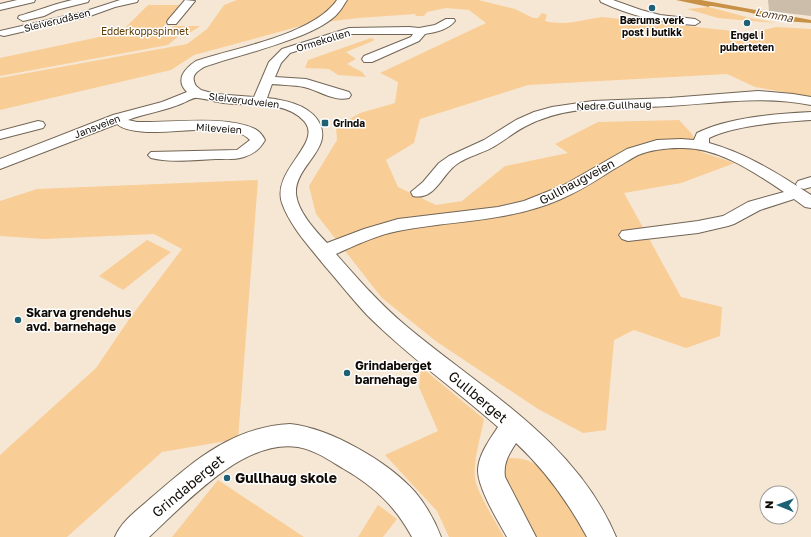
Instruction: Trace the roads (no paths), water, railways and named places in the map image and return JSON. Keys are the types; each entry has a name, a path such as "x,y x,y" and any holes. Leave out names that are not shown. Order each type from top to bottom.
{"street":[{"path":"0,7 30,0"},
{"name":"Sleiverudåsen","path":"2,28 52,8 84,0"},
{"name":"Sleiverudåsen","path":"2,28 86,14 112,5 134,0 136,5 134,10 104,17"},
{"path":"178,0 191,0"},
{"path":"172,22 191,0"},
{"path":"605,0 635,13 695,22"},
{"name":"Sleiverudveien","path":"325,251 296,215 292,207 288,191 288,186 294,173 314,144 316,127 311,120 304,113 280,104 259,101 220,99 196,93 190,90 186,82 186,77 194,67 210,60 307,29 325,20 338,8 342,1"},
{"name":"Ormekollen","path":"259,101 275,62 281,54 294,48 340,33 356,30 409,30 418,32 438,28 450,21"},
{"name":"Ormekollen","path":"368,58 415,39 418,36 418,32"},
{"path":"268,80 301,82 344,95"},
{"name":"Jansveien","path":"0,164 118,118 167,105 196,93"},
{"name":"Nedre Gullhaug","path":"419,192 427,189 445,166 453,159 486,145 533,118 558,108 588,104 667,102 753,95 780,96 811,101"},
{"path":"701,145 702,136 706,133 782,118 811,116"},
{"name":"Mileveien","path":"118,118 125,124 133,126 241,128 251,131 257,135 258,140 255,145 247,151 239,154 178,156 156,155"},
{"path":"0,135 38,125"},
{"name":"Gullhaugveien","path":"325,251 388,227 513,209 544,201 632,152 644,147 675,143 701,145 733,155 806,191"},
{"name":"Gullhaugveien","path":"628,235 698,228 728,220 754,206 806,191"},
{"name":"Gullberget","path":"325,251 348,281 380,315 513,425 543,454 572,487 602,537"},
{"path":"513,425 495,456 491,470 495,485 522,537"},
{"name":"Grindaberget","path":"130,537 209,466 226,454 245,444 266,438 290,435 320,442 362,465 398,492 412,511 427,537"}],"water":[{"name":"Lomma","path":"676,0 701,0 811,20 811,23 785,21 747,12 712,6 709,7"}],"place":[{"name":"Bærums verk post i butikk","path":"652,8"},
{"name":"Engel i puberteten","path":"747,23"},
{"name":"Grinda","path":"325,123"},
{"name":"Skarva grendehus avd. barnehage","path":"18,320"},
{"name":"Grindaberget barnehage","path":"347,373"},
{"name":"Gullhaug skole","path":"227,478"}],"park label":[{"name":"Edderkoppspinnet","path":"145,31"}]}
